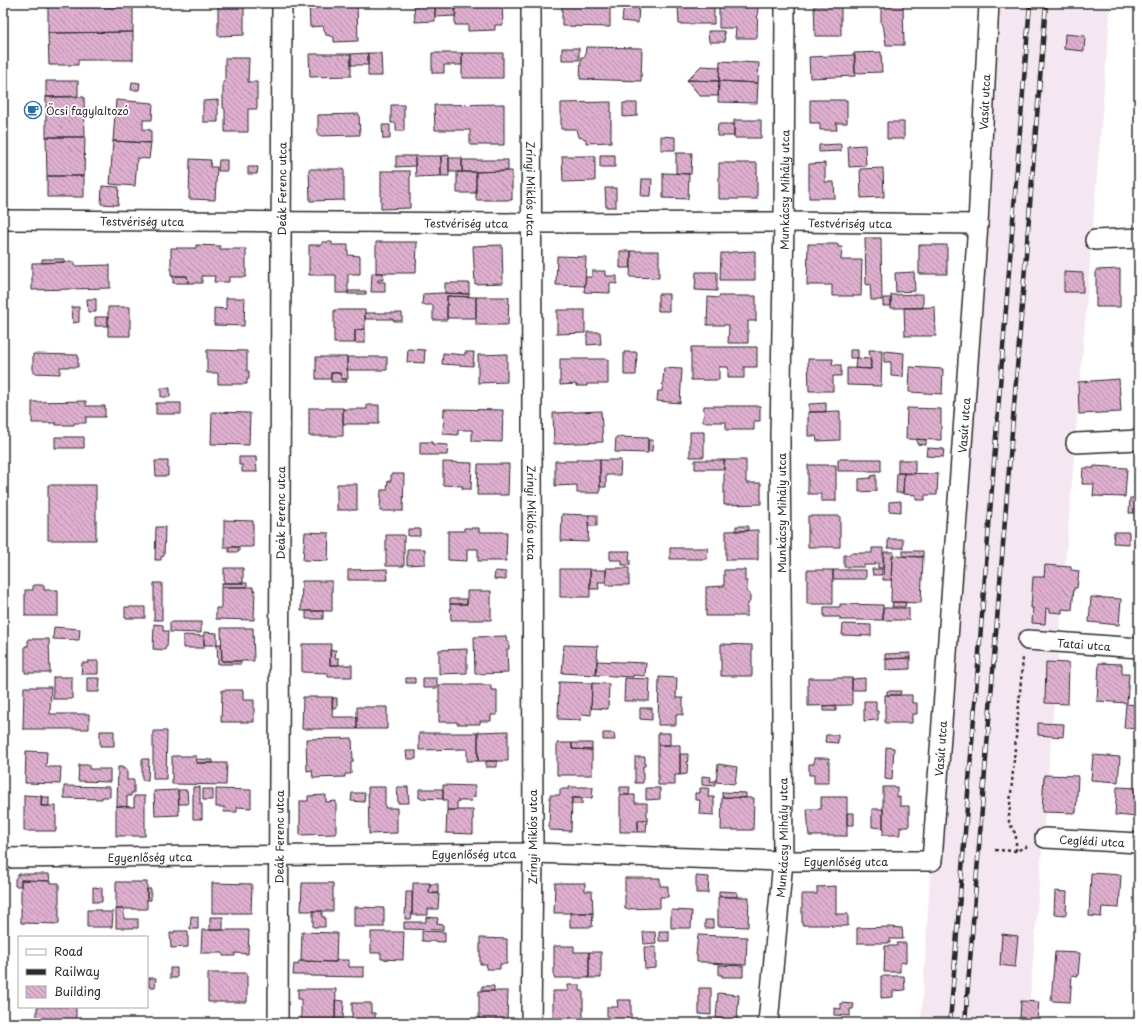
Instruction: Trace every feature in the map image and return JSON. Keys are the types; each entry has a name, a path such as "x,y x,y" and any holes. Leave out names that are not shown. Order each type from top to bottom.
{"street":[{"name":"Deák Ferenc utca","path":"278,1023 282,3"},
{"name":"Zrínyi Miklós utca","path":"531,3 531,1023"},
{"name":"Munkácsy Mihály utca","path":"768,1023 783,861 780,436 784,222 785,3"},
{"name":"Vasút utca","path":"933,847 978,224 989,3"},
{"name":"Testvériség utca","path":"3,220 530,224 784,222 978,224"},
{"path":"1095,240 1139,238"},
{"path":"1076,444 1139,440"},
{"name":"Tatai utca","path":"1031,641 1139,648"},
{"name":"Ceglédi utca","path":"1045,838 1139,843"},
{"name":"Egyenlőség utca","path":"3,858 532,853 783,861 932,861 933,847"}],"path":[{"path":"995,850 1016,851 1016,835 1009,822 1009,816 1024,652 1031,641"}],"shaded area":[{"path":"986,3 1111,3 1028,1023 921,1023 978,100"}],"building":[{"path":"48,3 78,3 78,7 133,7 133,32 48,33"},
{"path":"218,3 244,3 244,35 218,36"},
{"path":"309,3 357,3 358,41 334,42 334,37 326,35 323,26 310,27"},
{"path":"414,3 435,3 435,21 415,22"},
{"path":"435,3 455,3 456,16 435,17"},
{"path":"455,3 502,3 503,25 495,25 495,30 468,31 468,25 455,25"},
{"path":"562,3 610,3 610,27 562,26"},
{"path":"624,3 639,3 638,23 622,21"},
{"path":"719,3 758,3 757,38 735,38 736,28 719,28"},
{"path":"814,3 841,3 841,36 815,36"},
{"path":"903,4 904,45 886,45 884,30 881,23 881,5"},
{"path":"678,6 714,6 714,24 679,24"},
{"path":"708,31 724,31 725,42 709,42"},
{"path":"133,32 133,60 78,60 78,65 49,65 48,33"},
{"path":"1065,34 1085,36 1084,51 1064,49"},
{"path":"586,47 642,48 641,81 580,79 581,57 585,57"},
{"path":"562,48 579,48 579,60 562,60"},
{"path":"881,52 882,72 855,73 854,53"},
{"path":"368,53 381,53 382,76 368,76"},
{"path":"368,53 368,65 351,65 351,54"},
{"path":"432,53 462,53 462,65 444,65 444,73 432,73"},
{"path":"462,53 503,53 503,78 462,78"},
{"path":"309,54 351,54 351,76 310,77"},
{"path":"855,55 855,76 810,78 809,57"},
{"path":"225,58 249,58 248,82 257,82 257,109 248,109 248,132 225,132 223,82 225,82"},
{"path":"720,61 759,63 758,83 719,81"},
{"path":"701,66 720,67 719,81 687,80"},
{"path":"687,80 719,81 718,96 700,96"},
{"path":"46,81 78,81 78,96 46,97"},
{"path":"719,81 758,83 757,103 718,102"},
{"path":"132,82 140,83 139,90 131,90"},
{"path":"46,97 84,97 85,137 46,137"},
{"path":"116,100 153,103 152,120 143,120 143,129 151,130 151,143 113,141"},
{"path":"218,100 218,122 203,122 203,101"},
{"path":"810,100 847,100 847,123 836,123 837,130 820,130 820,123 810,123"},
{"path":"611,102 611,142 586,143 586,139 578,137 576,129 561,129 561,103"},
{"path":"623,103 637,103 637,116 623,117"},
{"path":"504,104 504,145 470,145 470,130 435,130 434,105"},
{"path":"391,105 404,105 404,131 396,131 396,123 391,123"},
{"path":"359,114 360,135 318,136 318,115"},
{"path":"734,120 761,120 761,138 734,138"},
{"path":"887,122 904,122 904,139 887,139"},
{"path":"718,124 734,124 734,136 717,136"},
{"path":"382,125 390,125 390,139 383,139"},
{"path":"661,136 675,137 675,150 661,150"},
{"path":"46,137 85,137 84,176 47,176"},
{"path":"113,141 151,143 149,159 137,158 135,186 110,184"},
{"path":"841,144 841,151 819,152 819,145"},
{"path":"865,145 866,166 849,167 848,146"},
{"path":"676,153 692,153 691,174 676,173"},
{"path":"449,155 449,176 441,176 441,156"},
{"path":"600,155 615,155 615,167 600,167"},
{"path":"396,156 415,156 415,166 396,167"},
{"path":"415,156 441,156 441,176 416,177"},
{"path":"562,156 595,156 595,181 563,182"},
{"path":"449,158 462,158 462,172 449,172"},
{"path":"190,159 211,160 210,167 217,167 215,200 189,199"},
{"path":"219,160 227,160 227,171 218,171"},
{"path":"462,160 508,160 508,171 462,172"},
{"path":"719,163 757,163 757,199 719,199"},
{"path":"825,163 825,182 834,182 835,198 809,198 809,164"},
{"path":"248,167 258,167 257,174 248,174"},
{"path":"883,168 884,197 861,198 860,169"},
{"path":"309,169 344,169 344,200 310,201"},
{"path":"381,171 410,171 410,208 381,209"},
{"path":"512,171 512,200 476,200 476,172"},
{"path":"457,172 476,172 476,193 457,193"},
{"path":"1139,172 1139,209 1138,209 1136,173"},
{"path":"663,173 689,174 688,199 663,198"},
{"path":"47,176 84,176 84,197 47,197"},
{"path":"642,179 652,179 651,196 641,196"},
{"path":"102,186 119,187 118,205 101,204"},
{"path":"605,188 616,188 616,207 606,207"},
{"path":"865,238 881,238 882,300 871,300 870,284 866,285"},
{"path":"322,242 332,242 332,245 348,245 348,255 360,256 360,274 348,274 348,293 336,293 336,275 309,275 309,245 322,245"},
{"path":"376,242 417,242 416,273 376,273"},
{"path":"808,244 838,244 838,247 842,247 841,260 862,260 861,296 832,296 832,285 807,285"},
{"path":"196,245 220,246 220,249 246,249 246,277 229,277 229,282 214,282 215,276 202,276 202,283 188,283 187,276 171,276 171,248 196,248"},
{"path":"502,245 503,283 475,284 473,246"},
{"path":"919,245 947,245 947,274 919,274"},
{"path":"620,251 631,251 631,268 620,268"},
{"path":"631,251 659,251 659,278 630,277"},
{"path":"755,251 755,280 720,280 721,253"},
{"path":"557,256 586,257 585,286 556,285"},
{"path":"42,259 64,259 65,262 42,263"},
{"path":"74,262 75,266 110,265 110,288 32,290 32,263"},
{"path":"1120,269 1120,307 1096,307 1096,270"},
{"path":"592,271 605,271 605,276 617,276 617,284 610,283 610,293 584,292 586,277 592,277"},
{"path":"696,272 717,272 717,291 695,290"},
{"path":"914,272 915,291 896,292 895,273"},
{"path":"1064,272 1083,273 1083,292 1064,292"},
{"path":"372,273 383,273 383,280 378,280 378,282 385,282 385,292 371,292"},
{"path":"173,276 187,276 188,283 173,283"},
{"path":"445,283 469,283 469,294 445,293"},
{"path":"348,291 366,291 366,294 348,294"},
{"path":"423,294 469,294 469,297 447,296 447,320 433,320 433,305 422,305"},
{"path":"658,294 669,294 669,311 658,311"},
{"path":"923,294 923,308 891,308 891,295"},
{"path":"447,296 476,297 476,318 447,318"},
{"path":"719,296 756,296 756,321 748,321 748,343 728,343 729,325 707,325 708,297 719,298"},
{"path":"476,297 509,297 508,325 476,325"},
{"path":"226,298 245,298 244,326 214,325 214,308 226,309"},
{"path":"883,298 891,298 891,306 883,306"},
{"path":"87,299 96,299 96,312 88,312"},
{"path":"72,307 79,307 79,322 73,323"},
{"path":"108,307 130,307 130,336 108,336"},
{"path":"935,307 936,336 905,336 904,308"},
{"path":"334,310 365,310 365,329 355,330 355,343 334,343"},
{"path":"557,310 585,310 585,333 557,334"},
{"path":"365,313 402,313 402,321 394,321 393,319 365,319"},
{"path":"95,317 108,317 108,326 95,326"},
{"path":"365,329 365,343 355,343 355,330"},
{"path":"587,332 600,332 601,344 587,345"},
{"path":"691,347 757,347 757,367 744,367 744,378 728,378 728,367 719,367 719,380 691,380"},
{"path":"408,349 425,350 424,363 407,362"},
{"path":"207,350 247,351 247,371 249,371 249,379 247,379 247,384 218,384 218,373 207,373"},
{"path":"850,350 858,350 858,358 850,358"},
{"path":"869,350 882,350 881,386 847,385 847,368 871,369"},
{"path":"884,351 904,353 903,377 891,376 891,362 884,362"},
{"path":"465,352 474,352 473,366 442,364 443,353 465,355"},
{"path":"624,352 637,352 636,375 624,375"},
{"path":"33,354 78,355 78,367 60,367 60,374 33,373"},
{"path":"507,354 507,382 478,383 478,355"},
{"path":"316,357 347,357 348,379 341,379 340,373 331,373 331,379 316,379"},
{"path":"347,357 387,357 387,370 347,370"},
{"path":"856,358 871,359 871,369 855,368"},
{"path":"560,359 608,359 608,384 587,384 587,386 576,386 576,384 560,385"},
{"path":"808,359 833,359 832,365 841,365 841,376 833,376 833,391 809,391"},
{"path":"910,367 943,369 942,394 909,392"},
{"path":"664,368 682,369 680,403 657,401 658,391 662,391"},
{"path":"331,373 340,373 341,379 346,379 347,382 331,382"},
{"path":"1119,379 1121,412 1079,414 1078,382"},
{"path":"1137,381 1139,381 1139,408 1138,408"},
{"path":"161,388 170,388 170,397 161,397"},
{"path":"86,401 86,406 105,406 105,417 86,417 86,423 74,423 74,425 32,423 32,402"},
{"path":"156,403 181,403 181,414 156,414"},
{"path":"826,403 826,412 809,412 809,404"},
{"path":"367,405 379,405 379,424 343,424 343,409 367,409"},
{"path":"704,406 760,406 760,421 754,421 754,430 726,430 726,422 703,422"},
{"path":"309,408 343,408 343,436 309,436"},
{"path":"907,408 941,409 941,440 906,439"},
{"path":"444,409 503,410 502,442 472,441 472,430 458,430 458,435 443,434"},
{"path":"601,411 603,442 554,444 553,413"},
{"path":"840,411 840,440 817,441 816,436 808,436 808,412"},
{"path":"212,412 250,413 249,445 211,444"},
{"path":"690,432 704,432 704,457 690,457"},
{"path":"55,437 84,437 84,448 55,448"},
{"path":"616,437 648,438 648,453 615,452"},
{"path":"917,439 926,440 926,445 917,444"},
{"path":"648,440 653,440 652,451 648,451"},
{"path":"420,442 432,442 432,444 448,445 447,455 420,455"},
{"path":"927,448 944,449 943,457 926,456"},
{"path":"239,457 256,457 257,472 242,472 242,465 239,465"},
{"path":"577,459 600,459 600,493 577,493 577,485 555,486 555,461 577,461"},
{"path":"838,459 881,459 881,471 838,471"},
{"path":"600,460 621,460 620,475 606,475 606,487 600,487"},
{"path":"695,460 724,460 724,469 695,469"},
{"path":"724,460 746,460 746,483 761,483 761,504 724,505"},
{"path":"898,460 915,460 915,474 898,473"},
{"path":"155,461 168,461 168,476 156,476"},
{"path":"443,462 472,463 471,489 462,489 463,486 443,485"},
{"path":"478,464 509,464 508,495 477,495"},
{"path":"808,465 836,465 836,501 821,501 821,494 808,494"},
{"path":"1094,466 1127,468 1125,497 1093,496 1094,484 1082,484 1083,468 1094,468"},
{"path":"897,473 904,473 903,493 896,493"},
{"path":"904,473 938,474 937,495 925,495 925,500 916,500 916,495 903,494"},
{"path":"391,474 404,474 403,511 380,511 381,490 387,490 388,481 391,481"},
{"path":"876,475 876,491 859,492 859,479 871,478 871,476"},
{"path":"337,484 357,484 357,510 337,510"},
{"path":"48,485 96,485 96,540 48,540"},
{"path":"1130,498 1139,498 1139,513 1129,513"},
{"path":"901,501 901,512 889,511 889,502"},
{"path":"562,514 589,515 588,542 561,541"},
{"path":"589,515 597,515 597,526 588,526"},
{"path":"808,516 840,516 840,547 808,547"},
{"path":"224,520 253,521 253,547 224,547"},
{"path":"736,526 748,526 748,531 736,531"},
{"path":"156,527 165,527 164,556 161,557 161,560 155,560"},
{"path":"464,528 479,528 479,532 507,532 506,561 478,561 478,549 467,549 467,561 448,560 448,531 464,531"},
{"path":"408,529 420,529 420,536 408,536"},
{"path":"758,530 758,560 726,560 726,531"},
{"path":"305,532 329,533 328,561 303,560"},
{"path":"1114,532 1129,532 1129,544 1113,543"},
{"path":"386,535 404,535 404,566 386,566"},
{"path":"888,539 903,539 903,548 888,548"},
{"path":"229,547 239,547 239,552 229,552"},
{"path":"670,548 708,548 707,559 670,559"},
{"path":"872,548 883,548 883,568 878,568 878,563 875,563 875,565 864,565 864,567 844,567 844,555 850,555 850,553 872,553"},
{"path":"407,549 425,549 425,564 407,565"},
{"path":"610,551 630,551 630,565 622,565 622,560 610,560"},
{"path":"903,551 923,551 923,557 903,556"},
{"path":"884,552 894,552 892,556 891,580 883,580"},
{"path":"892,556 923,557 921,603 891,602"},
{"path":"1045,565 1071,567 1071,570 1079,571 1077,588 1074,588 1072,610 1062,609 1062,613 1050,612 1050,609 1046,608 1045,624 1032,623 1033,608 1031,608 1033,577 1044,577"},
{"path":"224,568 243,568 243,583 224,583"},
{"path":"606,568 629,568 629,585 606,585"},
{"path":"387,569 388,580 348,580 348,570"},
{"path":"560,569 590,569 590,597 560,597"},
{"path":"872,569 882,569 882,575 873,575"},
{"path":"590,570 606,570 606,582 598,582 599,589 590,589"},
{"path":"724,570 745,570 745,581 747,581 746,591 750,594 750,601 747,606 747,616 706,616 706,587 724,586"},
{"path":"807,570 833,570 833,604 807,604"},
{"path":"833,570 866,570 866,579 833,579"},
{"path":"495,571 506,572 506,580 494,579"},
{"path":"302,581 332,581 332,611 301,611"},
{"path":"154,583 162,583 162,620 154,620"},
{"path":"222,583 247,583 247,587 222,587"},
{"path":"33,585 44,585 44,590 58,590 58,616 25,616 25,590 33,590"},
{"path":"221,587 253,587 253,590 255,590 254,620 216,619 216,608 221,608"},
{"path":"467,591 491,591 491,620 451,620 450,604 467,604"},
{"path":"1091,597 1121,599 1119,625 1089,622"},
{"path":"450,599 467,599 467,604 450,604"},
{"path":"893,602 906,602 905,607 892,607"},
{"path":"840,604 883,605 883,620 840,620 840,617 824,617 824,607 840,607"},
{"path":"125,607 145,607 145,618 125,618"},
{"path":"883,608 909,608 909,620 883,620"},
{"path":"306,611 323,611 323,619 306,619"},
{"path":"170,622 201,622 201,633 170,632"},
{"path":"154,624 163,625 163,631 168,631 167,647 165,647 165,650 153,649"},
{"path":"843,624 871,625 871,636 842,635"},
{"path":"54,627 80,629 79,640 53,639"},
{"path":"221,628 253,628 254,661 222,661"},
{"path":"204,632 217,633 217,645 204,645"},
{"path":"183,635 204,636 204,648 183,648"},
{"path":"506,636 507,642 509,642 509,649 507,649 508,673 475,674 474,637"},
{"path":"28,639 49,639 50,673 25,673 25,646 28,646"},
{"path":"217,644 221,644 222,661 241,661 241,664 218,664"},
{"path":"302,644 331,644 330,665 352,665 352,677 328,677 328,673 302,672"},
{"path":"721,644 752,645 752,676 721,676"},
{"path":"564,645 598,646 596,675 562,673"},
{"path":"467,649 467,673 439,674 439,650"},
{"path":"330,650 336,650 335,658 339,658 339,665 330,665"},
{"path":"910,653 910,658 885,659 885,654"},
{"path":"910,658 910,669 886,670 886,659"},
{"path":"88,661 98,661 98,674 81,674 82,663 88,663"},
{"path":"597,661 646,663 645,676 633,675 633,677 596,675"},
{"path":"1046,662 1069,663 1068,704 1045,703"},
{"path":"1099,663 1122,664 1122,674 1129,674 1127,703 1097,701"},
{"path":"53,677 72,677 72,699 53,699"},
{"path":"659,677 677,678 676,698 683,698 683,715 676,714 676,725 658,725"},
{"path":"87,678 100,678 99,692 87,692"},
{"path":"406,678 415,678 415,683 406,683"},
{"path":"423,678 437,678 437,688 423,688"},
{"path":"625,678 650,679 649,701 624,701"},
{"path":"808,678 852,678 852,705 808,706"},
{"path":"865,678 865,690 852,690 852,679"},
{"path":"559,682 592,683 591,715 582,714 581,720 558,719"},
{"path":"592,683 609,684 608,709 591,708"},
{"path":"439,685 491,685 491,690 497,690 497,715 491,715 491,721 480,721 480,724 439,722"},
{"path":"24,687 51,687 50,714 89,714 89,729 23,729"},
{"path":"222,690 243,690 243,700 254,700 254,722 221,722"},
{"path":"887,691 901,691 900,695 887,695"},
{"path":"885,695 912,695 912,703 917,703 917,714 912,714 912,723 885,723"},
{"path":"303,697 333,697 332,717 357,717 357,729 302,729"},
{"path":"332,698 337,698 337,708 332,708"},
{"path":"864,701 876,701 878,720 864,721"},
{"path":"1126,704 1139,705 1138,729 1124,728"},
{"path":"836,705 836,711 824,711 824,706"},
{"path":"357,707 387,707 387,729 357,729"},
{"path":"640,708 652,708 652,720 640,719"},
{"path":"1038,723 1064,724 1063,737 1038,735"},
{"path":"100,731 114,731 114,746 100,746"},
{"path":"153,731 167,731 166,779 153,779"},
{"path":"508,731 508,761 478,761 478,732"},
{"path":"419,733 478,733 478,761 467,761 467,749 419,750"},
{"path":"603,733 614,733 615,740 603,740"},
{"path":"658,733 670,733 670,745 658,745"},
{"path":"826,735 838,735 838,743 825,742"},
{"path":"352,738 353,762 351,762 351,774 345,774 345,777 313,778 312,770 307,771 306,739"},
{"path":"557,743 572,743 572,749 592,750 592,775 557,775"},
{"path":"572,743 592,743 592,750 572,749"},
{"path":"658,745 680,745 680,775 675,775 675,785 658,785"},
{"path":"886,747 894,748 892,780 885,779"},
{"path":"26,751 47,752 46,767 61,767 60,784 25,783"},
{"path":"406,751 416,751 416,759 407,759"},
{"path":"680,754 688,754 687,774 680,775"},
{"path":"1093,755 1120,757 1118,782 1091,780"},
{"path":"172,756 196,756 196,763 227,763 226,785 172,784"},
{"path":"635,757 645,757 645,766 643,766 643,783 635,783"},
{"path":"814,758 829,758 829,783 814,783 814,775 809,775 809,764 814,764"},
{"path":"142,759 149,759 148,780 142,780"},
{"path":"196,759 213,760 213,763 196,763"},
{"path":"486,761 497,761 497,767 486,767"},
{"path":"718,764 737,767 735,784 716,782"},
{"path":"79,765 90,765 89,769 110,769 110,782 78,781"},
{"path":"118,767 127,769 127,780 134,780 134,793 131,793 131,796 127,796 127,807 117,806"},
{"path":"1044,775 1078,776 1076,813 1042,812"},
{"path":"702,776 711,777 710,781 715,781 715,786 702,785"},
{"path":"443,785 475,786 475,797 472,797 471,801 457,801 457,810 447,810 447,800 443,800"},
{"path":"64,786 110,787 110,797 102,797 102,799 64,798"},
{"path":"193,787 200,787 202,819 193,819"},
{"path":"368,787 385,787 385,808 397,808 397,833 369,834"},
{"path":"397,787 408,787 409,803 398,803"},
{"path":"569,787 593,787 592,798 572,798 571,831 549,830 550,795 560,795 560,789 569,789"},
{"path":"620,787 630,787 629,795 620,795"},
{"path":"883,787 897,787 897,797 900,797 900,806 909,806 909,827 900,827 900,835 883,835"},
{"path":"1117,787 1139,788 1139,817 1115,815"},
{"path":"646,788 660,788 660,799 646,800"},
{"path":"700,788 709,788 708,797 714,797 714,815 699,814 700,800 695,800 695,793 700,793"},
{"path":"203,789 213,789 213,800 203,800"},
{"path":"216,789 251,790 251,808 237,807 237,812 224,812 224,807 216,807"},
{"path":"419,789 443,789 443,799 419,798"},
{"path":"178,790 187,790 188,804 179,804"},
{"path":"178,790 179,815 155,816 154,791"},
{"path":"722,792 746,793 746,798 722,797"},
{"path":"352,793 365,793 364,802 351,801"},
{"path":"24,795 42,796 41,806 56,806 56,831 24,831"},
{"path":"326,795 326,802 336,801 336,834 300,835 300,801 308,801 308,796"},
{"path":"620,795 635,795 635,803 647,803 647,820 638,820 638,832 620,832"},
{"path":"134,796 145,796 145,836 116,836 116,806 134,807"},
{"path":"41,797 49,797 49,806 41,806"},
{"path":"722,797 754,798 753,830 721,830"},
{"path":"821,797 847,797 847,836 809,836 807,809 821,809"},
{"path":"572,798 582,798 582,804 571,804"},
{"path":"872,809 883,809 883,828 872,827"},
{"path":"447,810 473,810 473,834 446,833"},
{"path":"847,813 854,813 854,825 847,825"},
{"path":"638,820 647,820 646,832 638,832"},
{"path":"1091,873 1121,875 1119,908 1102,907 1101,917 1089,916"},
{"path":"19,874 49,874 50,881 21,880 21,886 15,886 15,879"},
{"path":"696,876 709,877 708,893 696,893"},
{"path":"625,878 660,878 660,886 668,886 668,897 660,897 660,908 625,909"},
{"path":"21,880 51,881 51,883 59,883 59,924 21,923"},
{"path":"116,882 147,882 147,909 116,909"},
{"path":"212,883 252,884 251,913 212,913"},
{"path":"302,883 333,883 333,911 301,911"},
{"path":"413,883 430,883 429,893 439,894 438,909 428,909 428,915 412,915"},
{"path":"555,883 585,883 585,891 592,891 593,913 554,913"},
{"path":"430,884 438,884 438,893 429,893"},
{"path":"836,886 836,914 848,914 848,926 802,925 802,894 817,894 817,887"},
{"path":"93,887 102,888 102,902 93,902"},
{"path":"147,889 151,889 151,900 147,900"},
{"path":"719,891 737,892 737,897 719,896"},
{"path":"1055,891 1067,892 1066,915 1054,914"},
{"path":"406,892 412,892 411,919 405,919"},
{"path":"718,897 749,897 748,927 718,926"},
{"path":"354,907 384,908 384,927 354,927"},
{"path":"116,909 124,909 124,919 138,919 138,928 116,928"},
{"path":"87,910 113,912 112,927 87,927"},
{"path":"671,910 692,911 691,928 671,928"},
{"path":"313,911 322,911 322,917 325,917 325,927 313,927"},
{"path":"570,913 593,913 592,927 570,927"},
{"path":"191,916 198,917 198,929 190,929"},
{"path":"210,917 223,917 223,930 210,930"},
{"path":"426,917 438,918 437,924 443,925 443,930 404,929 404,922 426,922"},
{"path":"705,920 713,920 713,928 705,928"},
{"path":"857,928 902,928 903,939 890,939 890,943 857,943"},
{"path":"202,930 249,930 248,954 235,953 235,956 223,956 223,953 201,953"},
{"path":"174,931 188,931 188,947 171,948 170,933 174,933"},
{"path":"422,931 445,932 445,942 422,941"},
{"path":"659,931 669,931 669,941 659,941"},
{"path":"302,932 337,933 336,962 301,961"},
{"path":"371,932 404,932 403,960 381,959 381,953 371,953"},
{"path":"643,932 655,932 656,943 644,944"},
{"path":"1002,934 1018,936 1015,967 1000,965"},
{"path":"698,935 747,937 746,965 697,962 696,955"},
{"path":"480,938 507,939 507,964 500,964 500,969 486,969 487,964 480,964"},
{"path":"897,943 906,943 906,962 900,963 900,972 884,972 885,946 897,946"},
{"path":"554,946 574,946 574,952 589,952 589,978 554,978"},
{"path":"644,947 656,947 656,968 645,969"},
{"path":"589,952 601,952 601,978 589,978"},
{"path":"1055,952 1080,953 1078,976 1072,975 1070,1002 1051,1001"},
{"path":"337,960 349,960 349,967 364,967 364,977 293,975 294,964 298,965 299,961 336,962"},
{"path":"719,965 743,966 743,977 722,977 722,975 719,975"},
{"path":"170,968 177,968 177,978 170,978"},
{"path":"208,973 247,973 247,1002 208,1002"},
{"path":"881,976 904,976 905,990 893,991 893,997 881,998"},
{"path":"149,978 156,978 155,987 149,987"},
{"path":"568,985 580,985 580,991 583,991 583,1021 553,1021 553,991 568,991"},
{"path":"482,986 494,986 494,991 482,991"},
{"path":"699,988 711,988 711,1015 699,1014"},
{"path":"298,989 336,989 335,1019 301,1019 301,999 298,999"},
{"path":"479,991 508,991 507,1020 479,1020"},
{"path":"718,993 739,995 737,1020 716,1018"},
{"path":"335,1000 344,1001 343,1019 335,1019"},
{"path":"617,1000 631,1000 631,1021 607,1021 607,1007 618,1007"},
{"path":"1021,1001 1039,1002 1037,1020 1020,1018"},
{"path":"352,1003 371,1003 371,1013 375,1013 375,1020 352,1020"},
{"path":"841,1003 854,1004 853,1009 850,1009 850,1016 834,1015 834,1008 841,1009"},
{"path":"37,1008 76,1008 76,1023 37,1023"}],"railway":[{"path":"950,1023 1030,3"},
{"path":"965,1023 1046,3"}],"place":[{"name":"Öcsi fagylaltozó","path":"33,110"}]}
